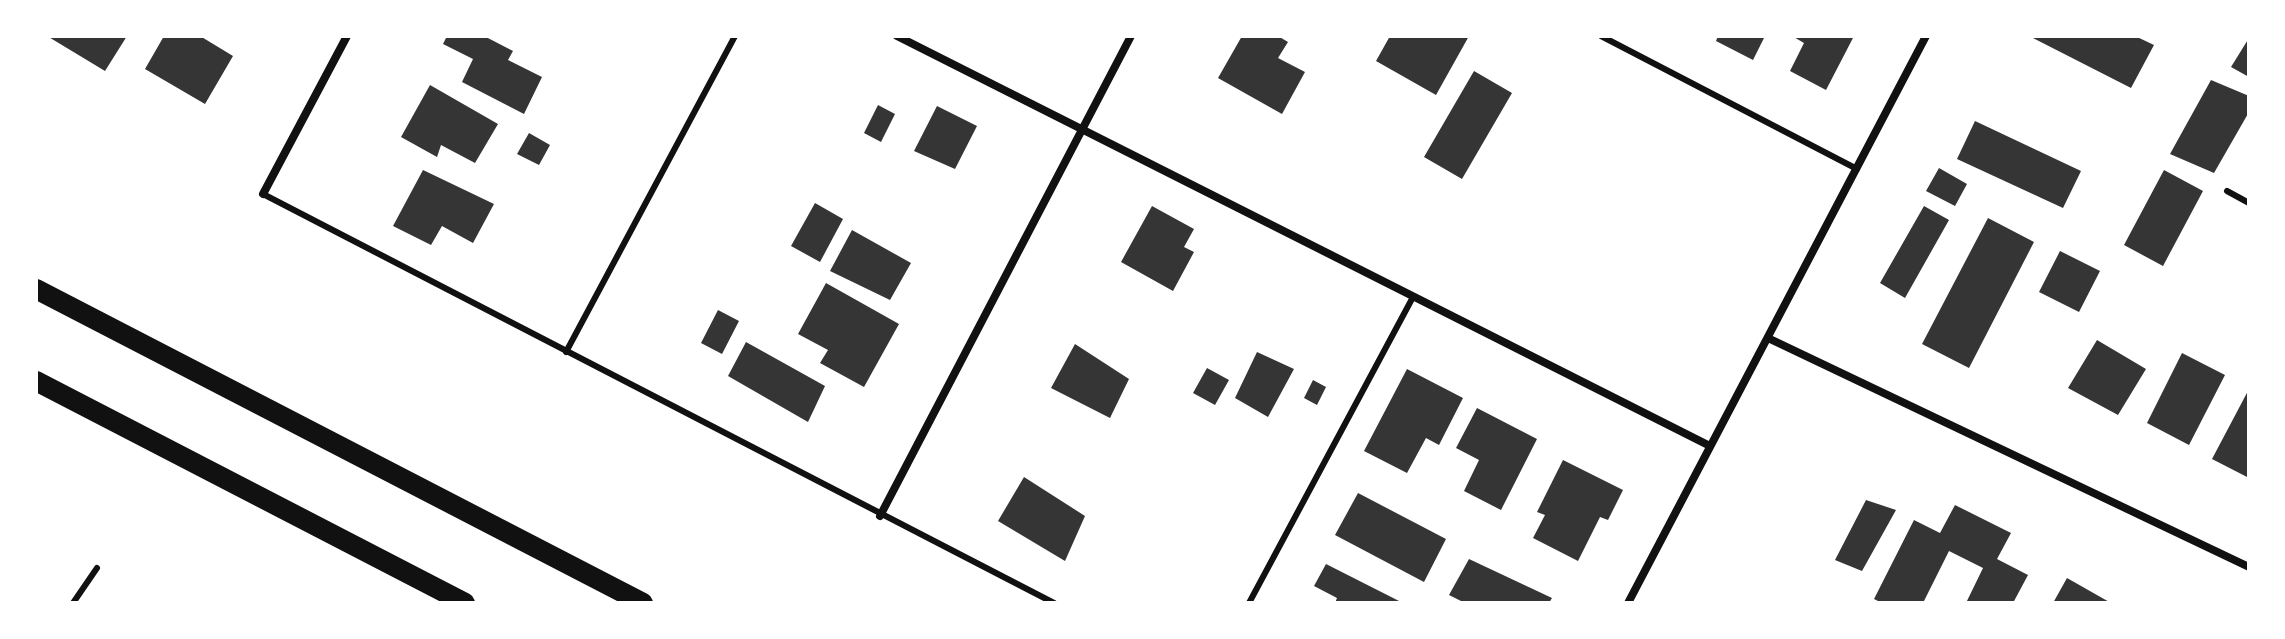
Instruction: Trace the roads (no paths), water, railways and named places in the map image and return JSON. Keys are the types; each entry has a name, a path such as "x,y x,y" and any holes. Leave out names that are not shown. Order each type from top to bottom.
{"main road":[{"path":"36,289 643,603"},
{"path":"36,381 465,603"}],"street":[{"path":"263,194 347,36"},
{"path":"897,36 1708,445"},
{"path":"880,516 1131,36"},
{"path":"1628,603 1708,445 1770,339 1926,36"},
{"path":"1770,339 2249,567"}],"lane":[{"path":"566,352 735,36"},
{"path":"1601,36 1857,169"},
{"path":"2227,191 2249,203"},
{"path":"263,194 880,516 1054,603"},
{"path":"1249,603 1413,297"},
{"path":"73,603 97,568"}]}
